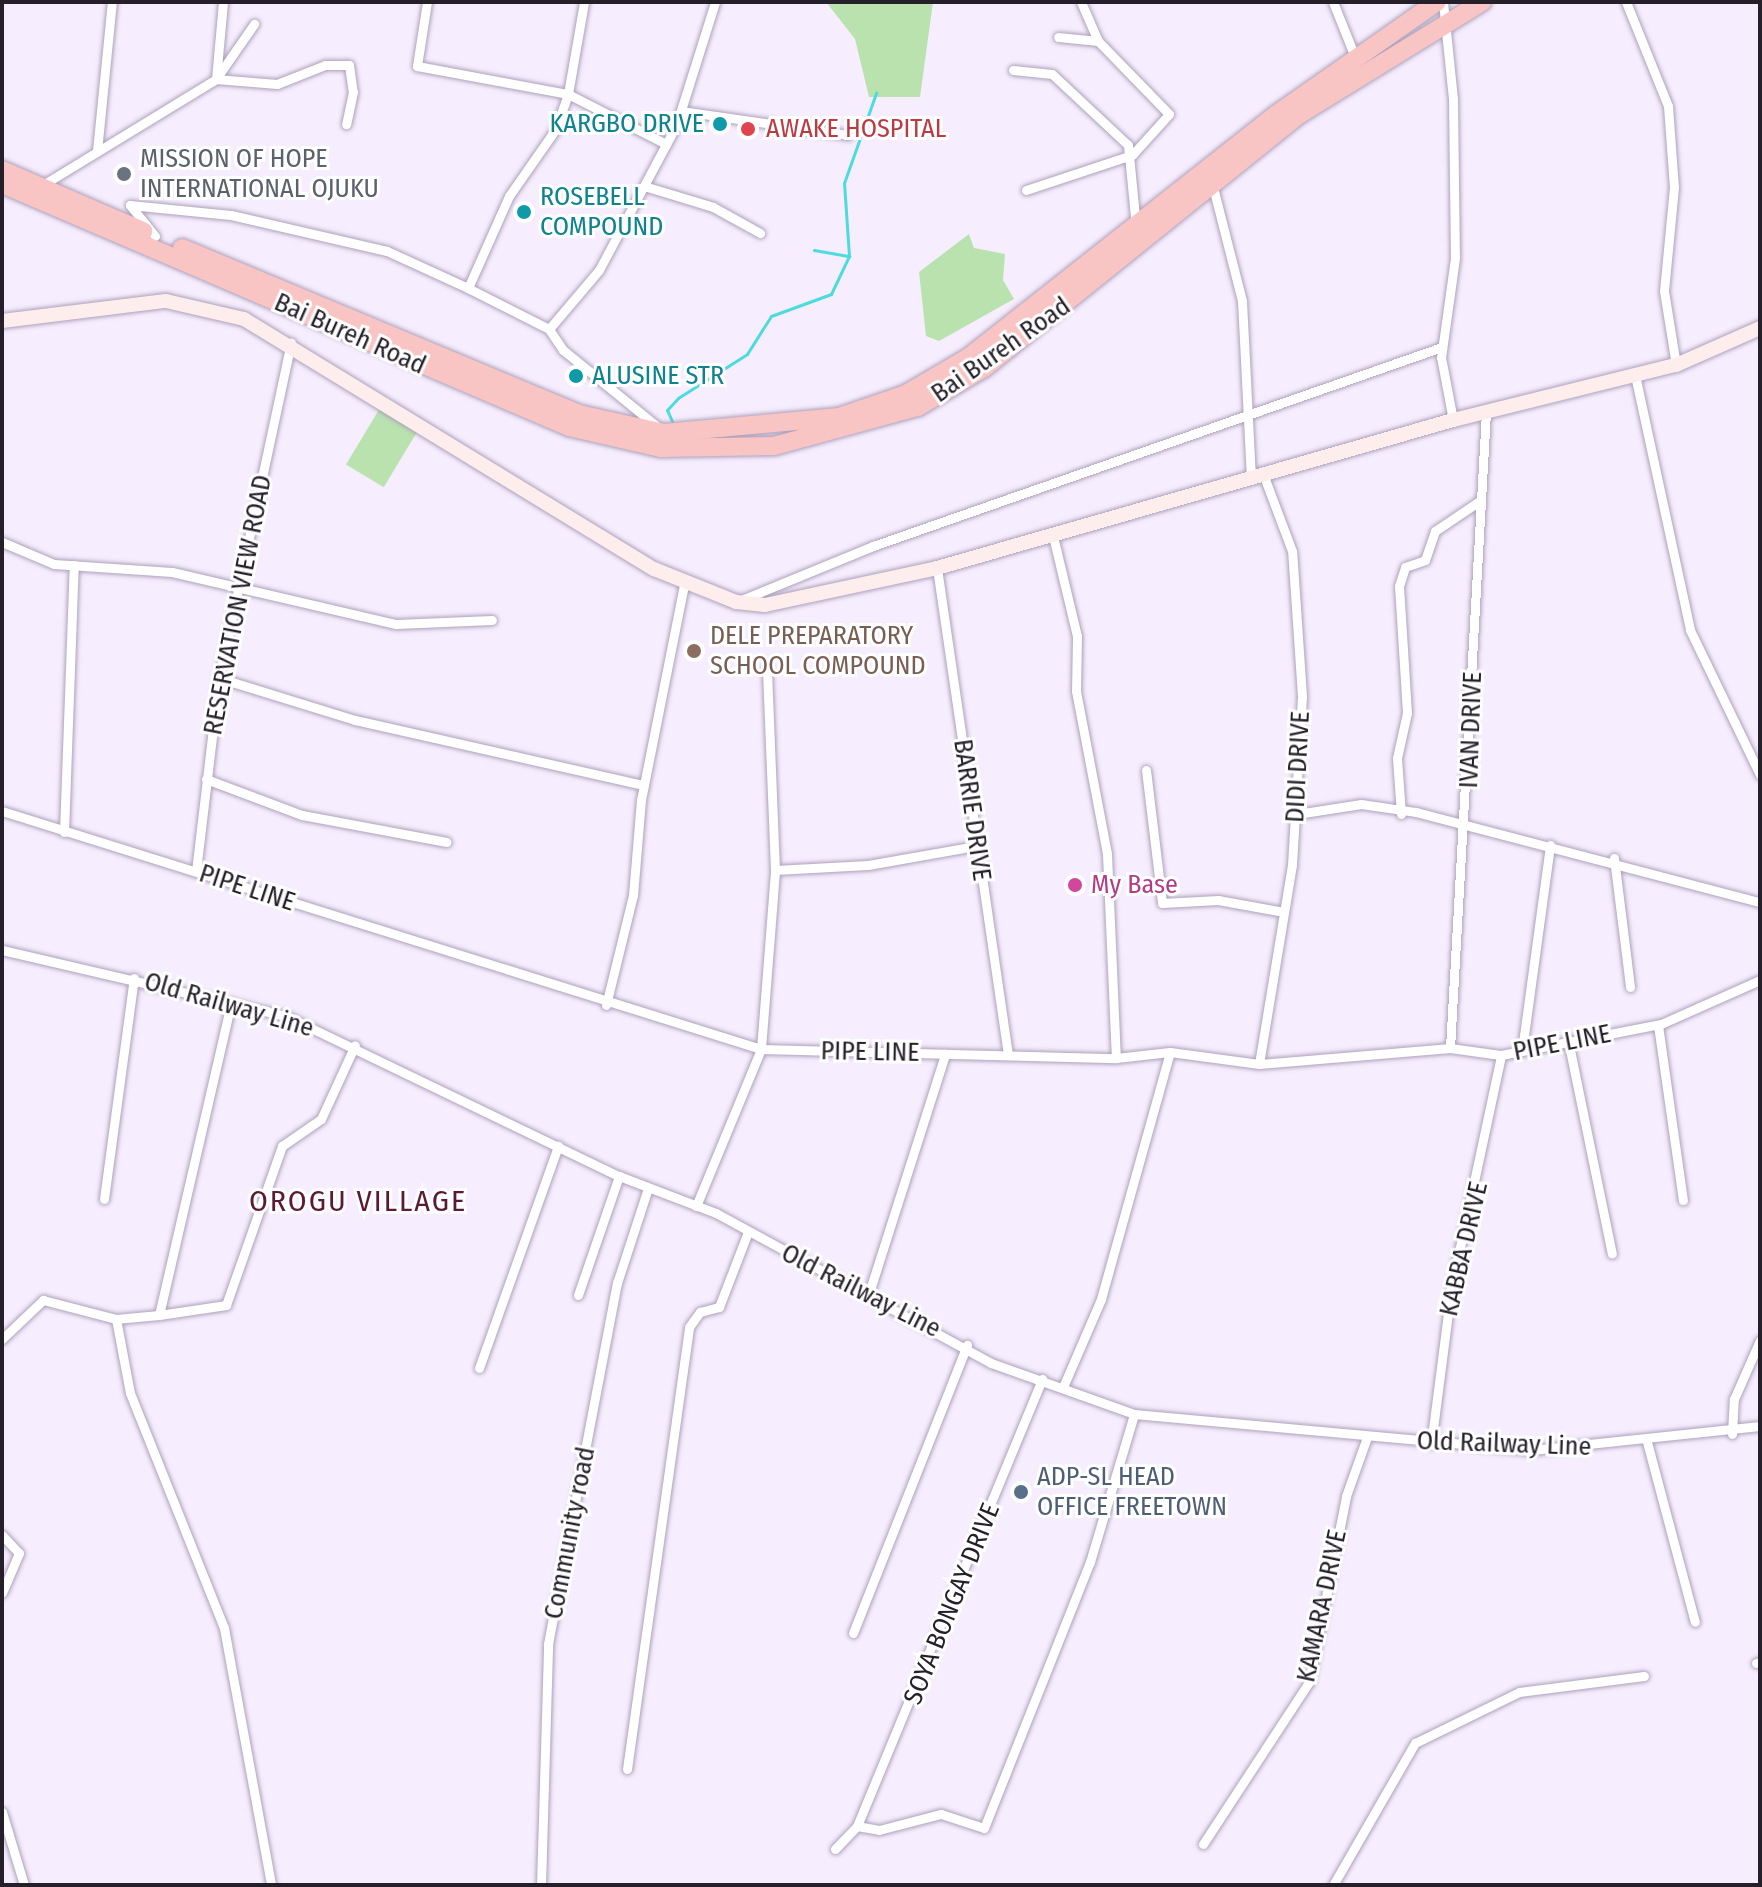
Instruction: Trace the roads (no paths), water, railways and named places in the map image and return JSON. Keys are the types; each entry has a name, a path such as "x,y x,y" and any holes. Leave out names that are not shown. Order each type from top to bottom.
{"highway":[{"name":"Bai Bureh Road","path":"2,170 579,414 664,433 777,427 839,417 906,394 969,357 1355,57 1443,8 1482,2"},
{"name":"Bai Bureh Road","path":"2,184 569,427 661,448 716,450 843,432 918,407 1048,323 1300,114 1443,8"}],"street":[{"path":"97,151 112,2"},
{"path":"216,79 223,2"},
{"path":"427,2 417,66 568,94 666,144"},
{"path":"468,288 509,196 555,130 568,94 584,2"},
{"path":"549,329 599,270 666,144 682,111 715,2"},
{"path":"1026,190 1132,155 1169,114 1098,41 1081,2"},
{"path":"1333,2 1355,57"},
{"path":"1626,2 1668,106 1674,187 1664,291 1676,365"},
{"path":"1443,8 1455,258 1442,347 1453,420"},
{"path":"41,186 216,79 254,24"},
{"path":"1058,37 1098,41"},
{"path":"216,79 249,86 349,65 353,92 346,124"},
{"path":"1013,70 1052,74 1132,155 1137,229"},
{"path":"682,111 848,135"},
{"path":"644,186 713,207 760,233"},
{"name":"DIDI DRIVE","path":"1213,187 1234,249 1257,476 1292,551 1300,605 1297,814 1259,1064"},
{"path":"155,236 130,205 231,215 387,251 549,329 563,350 664,433"},
{"path":"2,321 166,301 244,319 292,342 684,584 736,602 796,602 937,568 1052,532 1453,420 1676,365 1760,328"},
{"name":"RESERVATION VIEW ROAD","path":"196,871 219,678 292,342"},
{"path":"736,602 873,546 1442,347"},
{"path":"1635,375 1690,630 1756,757 1760,775"},
{"name":"IVAN DRIVE","path":"1450,1048 1466,828 1486,413"},
{"path":"1401,814 1397,758 1407,713 1399,586 1405,567 1425,560 1435,531 1481,500"},
{"path":"1052,532 1077,636 1076,691 1107,854 1116,1058"},
{"path":"2,542 20,554 74,565 172,572 396,624 492,620"},
{"path":"64,832 74,565"},
{"name":"BARRIE DRIVE","path":"937,568 1008,1053"},
{"path":"606,1005 633,895 644,785 684,584"},
{"path":"696,1206 761,1049 775,870 767,667"},
{"path":"219,678 355,720 644,785"},
{"path":"1146,770 1162,903 1218,900 1284,912"},
{"path":"206,779 302,815 446,842"},
{"path":"1297,814 1361,804 1614,858 1760,902"},
{"name":"PIPE LINE","path":"2,811 606,1005 761,1049 1116,1058 1170,1052 1259,1064 1450,1048 1501,1055 1658,1025 1760,980"},
{"path":"1522,1050 1550,845"},
{"path":"775,870 868,865 976,846"},
{"path":"1614,858 1630,987"},
{"name":"Old Railway Line","path":"2,950 231,1002 355,1045 619,1176 696,1206 967,1345 991,1363 1134,1414 1431,1444 1532,1450 1732,1434 1760,1426"},
{"path":"104,1199 134,978"},
{"path":"159,1315 231,1002"},
{"path":"1658,1025 1683,1200"},
{"path":"1568,1040 1612,1254"},
{"path":"2,1339 43,1300 116,1319 226,1305 282,1146 321,1119 355,1045"},
{"path":"1063,1387 1101,1299 1127,1184 1170,1052"},
{"path":"868,1296 945,1054"},
{"name":"KABBA DRIVE","path":"1431,1444 1451,1289 1501,1055"},
{"path":"479,1368 558,1146"},
{"path":"578,1295 619,1176"},
{"name":"Community road","path":"541,1885 548,1644 617,1283 648,1188"},
{"path":"627,1769 689,1327 700,1312 719,1307 748,1232"},
{"path":"116,1319 130,1393 224,1628 271,1885"},
{"path":"1732,1434 1734,1399 1760,1340"},
{"path":"853,1633 967,1345"},
{"name":"SOYA BONGAY DRIVE","path":"857,1826 1042,1379"},
{"path":"835,1849 857,1826 879,1830 941,1814 984,1828 1090,1562 1134,1414"},
{"name":"KAMARA DRIVE","path":"1203,1844 1309,1682 1346,1496 1367,1437"},
{"path":"1647,1442 1695,1622"},
{"path":"2,1535 19,1553 2,1593"},
{"path":"1333,1885 1415,1743 1519,1692 1644,1676"},
{"path":"2,1812 7,1848 24,1885"}],"waterway":[{"path":"672,421 667,410 678,398 747,354 771,316 831,294 849,256 844,183 876,93"},
{"path":"814,250 849,256"}],"place":[{"name":"KARGBO DRIVE","path":"720,124"},
{"name":"AWAKE HOSPITAL","path":"748,129"},
{"name":"MISSION OF HOPE INTERNATIONAL OJUKU","path":"124,174"},
{"name":"ROSEBELL COMPOUND","path":"524,212"},
{"name":"ALUSINE STR","path":"576,376"},
{"name":"DELE PREPARATORY SCHOOL COMPOUND","path":"694,651"},
{"name":"My Base","path":"1075,885"},
{"name":"ADP-SL HEAD OFFICE FREETOWN","path":"1021,1492"}],"district":[{"name":"OROGU VILLAGE","path":"358,1201"}]}
